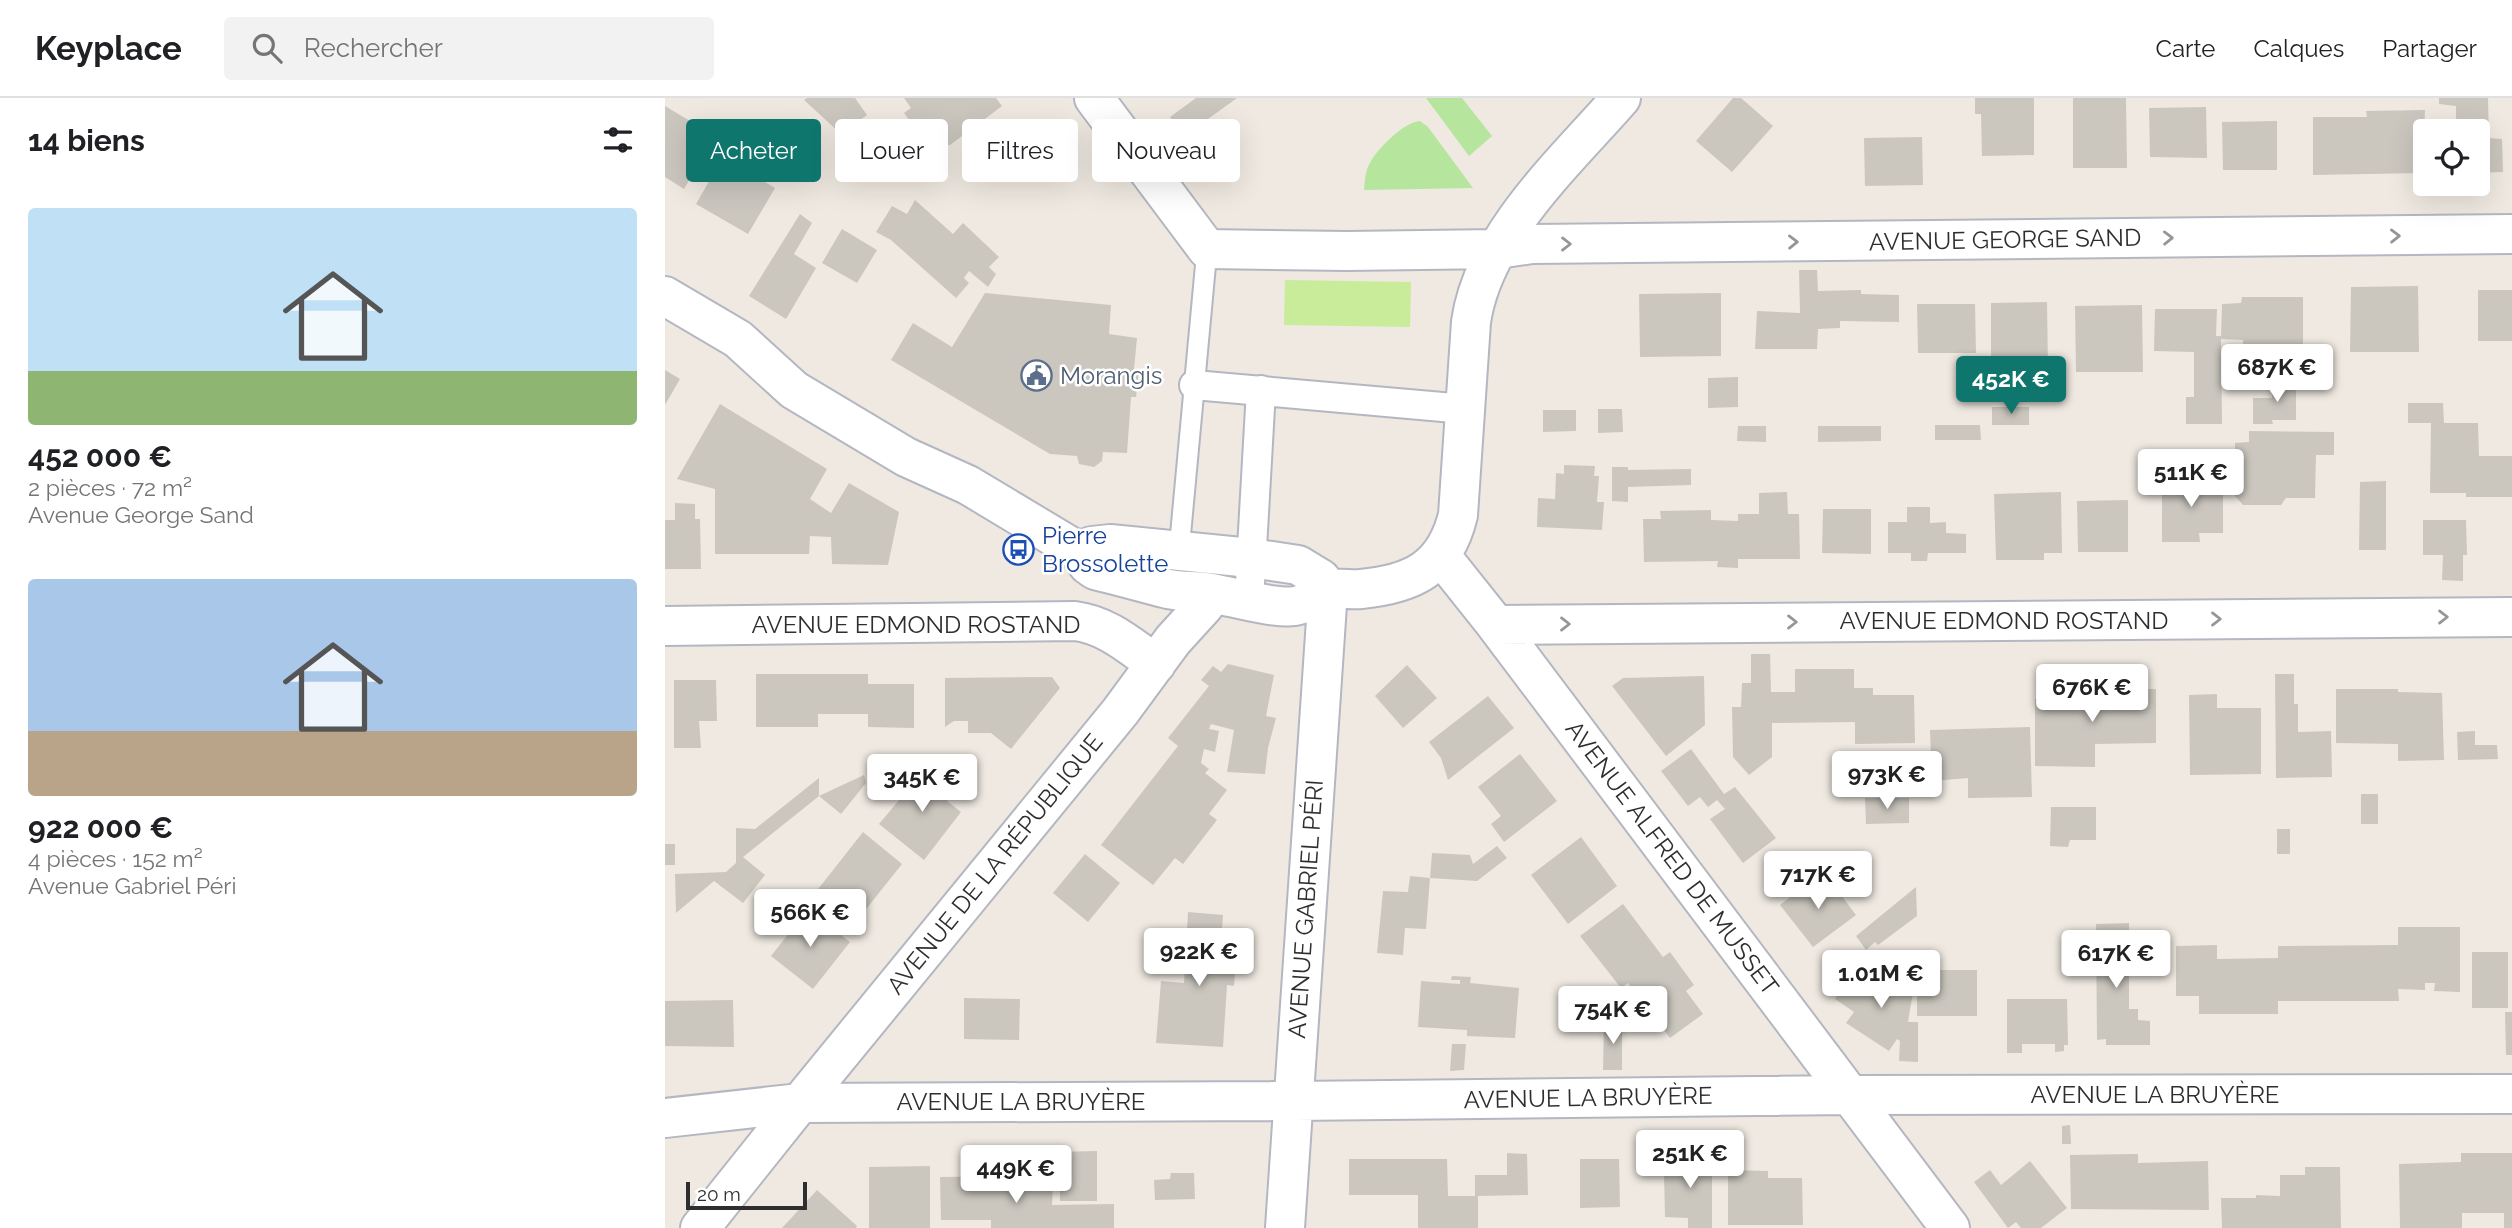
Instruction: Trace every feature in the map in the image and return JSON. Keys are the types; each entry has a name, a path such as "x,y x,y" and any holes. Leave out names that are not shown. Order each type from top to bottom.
{"street":[{"path":"1094,98 1207,249"},
{"path":"665,296 739,339 794,390 906,457 968,485 1078,551 1095,570 1170,589 1293,606 1317,598 1328,590 1357,590 1395,584 1428,569 1441,556 1455,528 1458,515 1476,295 1498,248 1527,206 1621,98"},
{"name":"AVENUE GEORGE SAND","path":"1207,249 1347,251 1498,248 1532,244 2512,234"},
{"path":"1194,385 1465,409"},
{"path":"1249,601 1236,557 1261,390"},
{"path":"1078,551 1091,546 1110,544 1299,565 1321,579 1328,590"},
{"name":"AVENUE ALFRED DE MUSSET","path":"1441,556 1496,625 1950,1228"},
{"name":"AVENUE GABRIEL PÉRI","path":"1285,1228 1328,590"},
{"name":"AVENUE DE LA RÉPUBLIQUE","path":"700,1228 1120,712 1173,640 1204,607 1212,593"},
{"name":"AVENUE EDMOND ROSTAND","path":"1496,625 2512,617"},
{"name":"AVENUE EDMOND ROSTAND","path":"665,626 1075,621 1091,623 1106,630 1156,664"},
{"name":"AVENUE LA BRUYÈRE","path":"665,1118 800,1103 1850,1095 2512,1094"}],"lane":[{"path":"1179,551 1207,249"}],"green space":[{"path":"1426,98 1462,98 1492,136 1469,156"},
{"path":"1420,121 1428,127 1473,188 1364,190 1367,169 1374,157 1399,131"},
{"path":"1285,280 1411,282 1410,327 1284,325"}],"building":[{"path":"855,98 867,115 862,119 835,119 835,128 804,100"},
{"path":"904,98 996,98 1002,106 985,119 962,119 962,136 950,145 948,119 908,119 904,113 911,108"},
{"path":"1196,98 1237,98 1208,119 1170,117"},
{"path":"1733,98 1741,98 1773,126 1732,172 1696,141"},
{"path":"1975,98 2034,98 2034,155 1982,156 1981,114 1975,114"},
{"path":"2073,98 2126,98 2127,168 2073,168"},
{"path":"2439,98 2488,98 2489,119 2456,119 2456,106 2439,104"},
{"path":"665,106 687,119 688,182 684,189 665,177"},
{"path":"2206,107 2207,158 2150,157 2149,108"},
{"path":"2425,110 2425,119 2413,119 2413,173 2313,175 2313,117 2367,117 2366,111"},
{"path":"2277,121 2277,170 2223,170 2222,122"},
{"path":"1922,137 1923,185 1865,186 1864,138"},
{"path":"2490,138 2502,139 2503,172 2490,173"},
{"path":"709,182 765,182 775,188 748,234 696,204"},
{"path":"915,200 953,234 963,223 999,257 989,267 996,274 988,287 969,271 964,278 969,283 956,298 891,240 876,232 892,206 907,214"},
{"path":"800,214 812,223 794,254 816,268 786,319 749,296"},
{"path":"842,229 877,250 857,283 822,263"},
{"path":"1799,270 1817,270 1818,291 1861,290 1861,294 1899,295 1899,322 1840,321 1840,328 1818,329 1817,349 1755,349 1757,311 1800,313"},
{"path":"2418,286 2419,352 2350,352 2351,287"},
{"path":"2478,290 2512,290 2512,341 2478,341"},
{"name":"Morangis","path":"985,293 1111,305 1109,334 1137,338 1134,369 1139,369 1136,397 1131,397 1127,453 1103,452 1102,461 1094,467 1079,464 1077,456 1050,454 891,360 913,323 952,347"},
{"path":"1721,293 1721,356 1640,357 1639,294"},
{"path":"2242,297 2303,297 2303,351 2243,350 2243,340 2221,339 2222,424 2186,424 2186,397 2194,397 2194,352 2154,351 2155,309 2217,309 2216,336 2221,336 2222,304 2241,303"},
{"path":"2047,302 2048,368 1991,369 1991,303"},
{"path":"1917,304 1975,304 1976,353 1918,353"},
{"path":"2142,305 2143,372 2076,372 2075,306"},
{"path":"665,370 680,379 665,405"},
{"path":"1738,377 1738,407 1708,408 1708,378"},
{"path":"2272,381 2296,381 2296,420 2272,420 2273,424 2253,424 2253,398 2272,398"},
{"path":"2408,403 2443,403 2444,423 2478,423 2479,456 2512,456 2512,497 2466,497 2466,493 2430,493 2431,423 2408,423"},
{"path":"720,404 827,469 810,499 831,513 849,483 899,512 888,565 832,564 831,537 810,536 809,554 715,554 715,489 677,479"},
{"path":"1992,407 2029,407 2029,425 1992,425"},
{"path":"1598,409 1622,409 1623,432 1598,433"},
{"path":"1543,410 1576,410 1576,431 1543,432"},
{"path":"1935,425 1980,425 1981,440 1935,440"},
{"path":"1738,426 1766,426 1766,442 1737,441"},
{"path":"1818,426 1881,426 1881,441 1818,442"},
{"path":"2249,431 2334,432 2334,455 2316,455 2315,498 2286,498 2281,505 2243,505 2235,496 2235,443 2249,442"},
{"path":"1564,465 1595,466 1594,476 1599,476 1597,502 1604,502 1602,530 1537,527 1538,498 1555,499 1556,473 1564,474"},
{"path":"1612,467 1628,467 1628,470 1691,469 1691,485 1628,487 1628,502 1612,501"},
{"path":"2162,479 2223,479 2223,533 2199,533 2200,542 2162,542"},
{"path":"2386,481 2386,550 2359,550 2360,482"},
{"path":"1787,492 1788,514 1799,514 1800,559 1738,559 1738,568 1717,567 1718,561 1644,562 1643,519 1661,519 1660,511 1711,510 1711,520 1738,521 1738,514 1759,514 1759,493"},
{"path":"2061,492 2062,553 2044,553 2044,560 1996,560 1994,494"},
{"path":"2128,500 2128,552 2078,552 2077,501"},
{"path":"675,503 695,504 695,519 700,519 701,569 665,569 665,520 675,520"},
{"path":"1907,507 1930,507 1930,523 1946,522 1946,533 1966,534 1966,553 1928,553 1927,561 1911,561 1911,553 1888,553 1888,522 1907,522"},
{"path":"1823,509 1871,509 1871,554 1822,553"},
{"path":"2423,520 2466,520 2467,555 2463,555 2463,581 2442,580 2443,555 2423,555"},
{"path":"1751,654 1770,654 1771,692 1795,692 1795,669 1854,669 1854,688 1873,688 1873,695 1914,695 1915,743 1855,744 1855,722 1772,723 1772,757 1749,775 1733,757 1732,707 1741,707 1742,683 1751,683"},
{"path":"1228,664 1274,675 1266,716 1276,718 1265,774 1227,772 1234,730 1211,724 1209,729 1219,731 1215,752 1204,749 1201,763 1209,769 1205,773 1227,790 1209,814 1217,820 1183,864 1175,858 1153,885 1101,845 1178,746 1168,738 1209,686 1201,680 1213,666 1221,672"},
{"path":"1407,665 1437,698 1403,728 1375,696"},
{"path":"756,674 868,674 868,684 914,684 914,728 868,727 868,714 818,714 818,727 756,727"},
{"path":"2275,674 2294,674 2298,732 2331,731 2332,777 2276,778"},
{"path":"1704,676 1705,725 1666,756 1612,686 1623,678"},
{"path":"1052,677 1060,688 1011,749 991,733 968,733 968,721 954,721 945,727 945,678"},
{"path":"674,680 716,680 717,721 699,721 701,748 674,748"},
{"path":"2059,689 2156,689 2156,743 2095,744 2095,767 2035,766 2035,699 2059,700"},
{"path":"2336,689 2398,689 2398,692 2442,693 2444,760 2398,761 2398,744 2336,743"},
{"path":"2217,694 2217,708 2261,708 2261,774 2190,775 2189,695"},
{"path":"1488,696 1514,728 1448,780 1441,758 1429,742"},
{"path":"2030,727 2032,797 1968,798 1968,778 1932,781 1930,730"},
{"path":"2475,731 2475,745 2497,745 2498,759 2458,760 2457,732"},
{"path":"1691,749 1724,794 1735,787 1776,838 1743,863 1710,819 1725,809 1717,800 1708,807 1700,797 1688,806 1661,771"},
{"path":"1520,754 1557,801 1504,842 1491,824 1501,816 1478,787"},
{"path":"927,767 952,786 953,792 947,801 961,812 924,860 879,824"},
{"path":"864,775 866,783 841,814 819,796"},
{"path":"819,778 819,796 743,857 765,875 743,903 714,881 676,913 675,874 726,872 736,863 736,828 755,829"},
{"path":"2361,794 2378,794 2378,824 2361,824"},
{"path":"1865,798 1909,798 1909,823 1866,824"},
{"path":"2051,807 2096,807 2096,840 2070,840 2068,847 2050,846"},
{"path":"2277,829 2290,829 2290,854 2277,854"},
{"path":"863,832 902,864 855,923 815,893"},
{"path":"1581,837 1617,886 1568,924 1531,875"},
{"path":"665,844 675,844 675,865 665,865"},
{"path":"1497,846 1507,858 1477,881 1430,878 1432,853 1470,855 1473,864"},
{"path":"1085,854 1120,883 1088,922 1053,893"},
{"path":"1818,875 1831,891 1835,887 1856,915 1813,947 1780,905"},
{"path":"1410,876 1430,878 1426,929 1405,928 1403,955 1377,953 1383,891 1408,892"},
{"path":"1916,887 1917,916 1878,945 1875,942 1866,950 1856,936"},
{"path":"1623,904 1663,957 1670,952 1694,985 1686,991 1703,1014 1670,1038 1628,983 1621,988 1580,936"},
{"path":"808,909 850,942 813,989 771,956"},
{"path":"1188,912 1223,915 1221,943 1234,943 1234,986 1227,985 1223,1047 1156,1043 1161,981 1184,983"},
{"path":"2129,923 2129,1009 2138,1009 2138,1020 2150,1021 2150,1045 2106,1045 2106,1039 2097,1040 2096,924"},
{"path":"2398,927 2460,927 2460,992 2434,991 2435,983 2425,983 2425,990 2398,989 2399,1001 2278,1001 2278,1014 2199,1014 2199,996 2176,996 2176,946 2217,945 2217,959 2278,958 2278,946 2398,945"},
{"path":"2472,952 2508,952 2508,1008 2472,1008"},
{"path":"1860,959 1913,992 1908,1022 1918,1022 1918,1062 1899,1061 1900,1041 1897,1039 1889,1051 1846,1023 1854,1012 1835,999"},
{"path":"1917,970 1977,970 1977,1016 1917,1016"},
{"path":"1452,976 1471,977 1470,983 1519,988 1515,1038 1467,1036 1467,1030 1418,1027 1421,981 1460,984 1460,980 1451,980"},
{"path":"964,998 1020,999 1019,1040 964,1039"},
{"path":"2007,999 2067,999 2068,1045 2064,1045 2064,1051 2055,1052 2055,1044 2022,1044 2022,1053 2007,1053"},
{"path":"733,1000 734,1047 665,1046 665,1001"},
{"path":"2505,1012 2512,1012 2512,1055 2506,1055"},
{"path":"1622,1022 1622,1070 1603,1070 1604,1023"},
{"path":"1452,1044 1466,1044 1464,1070 1450,1071"},
{"path":"2070,1125 2071,1144 2062,1144 2062,1126"},
{"path":"1097,1151 1097,1201 1060,1201 1060,1181 1053,1181 1053,1152"},
{"path":"1507,1153 1527,1154 1528,1195 1478,1196 1478,1228 1418,1228 1418,1195 1349,1195 1349,1159 1447,1159 1448,1196 1475,1196 1475,1175 1507,1175"},
{"path":"2461,1153 2512,1153 2512,1228 2504,1228 2504,1213 2462,1213 2462,1228 2400,1228 2399,1164 2461,1162"},
{"path":"1712,1154 1712,1228 1688,1228 1688,1218 1665,1217 1664,1174 1671,1174 1672,1155"},
{"path":"2138,1154 2138,1163 2208,1161 2209,1210 2071,1209 2070,1155"},
{"path":"1580,1159 1619,1159 1620,1207 1580,1208"},
{"path":"2030,1161 2067,1208 2041,1228 2021,1228 2016,1222 2008,1228 1974,1182 1990,1170 2001,1185"},
{"path":"930,1166 930,1228 869,1228 869,1167"},
{"path":"2305,1167 2340,1167 2341,1228 2222,1228 2221,1198 2280,1196 2280,1175 2305,1175"},
{"path":"1728,1170 1768,1171 1768,1178 1802,1178 1803,1225 1728,1225"},
{"path":"1171,1173 1194,1173 1195,1199 1155,1200 1154,1180 1170,1179"},
{"path":"1028,1176 1028,1187 1053,1186 1052,1205 1114,1204 1114,1228 991,1228 991,1220 941,1220 940,1177"},
{"path":"817,1190 857,1226 856,1228 782,1228"}],"place":[{"name":"Morangis","path":"1037,376"},
{"name":"Pierre Brossolette","path":"1019,550"}]}
